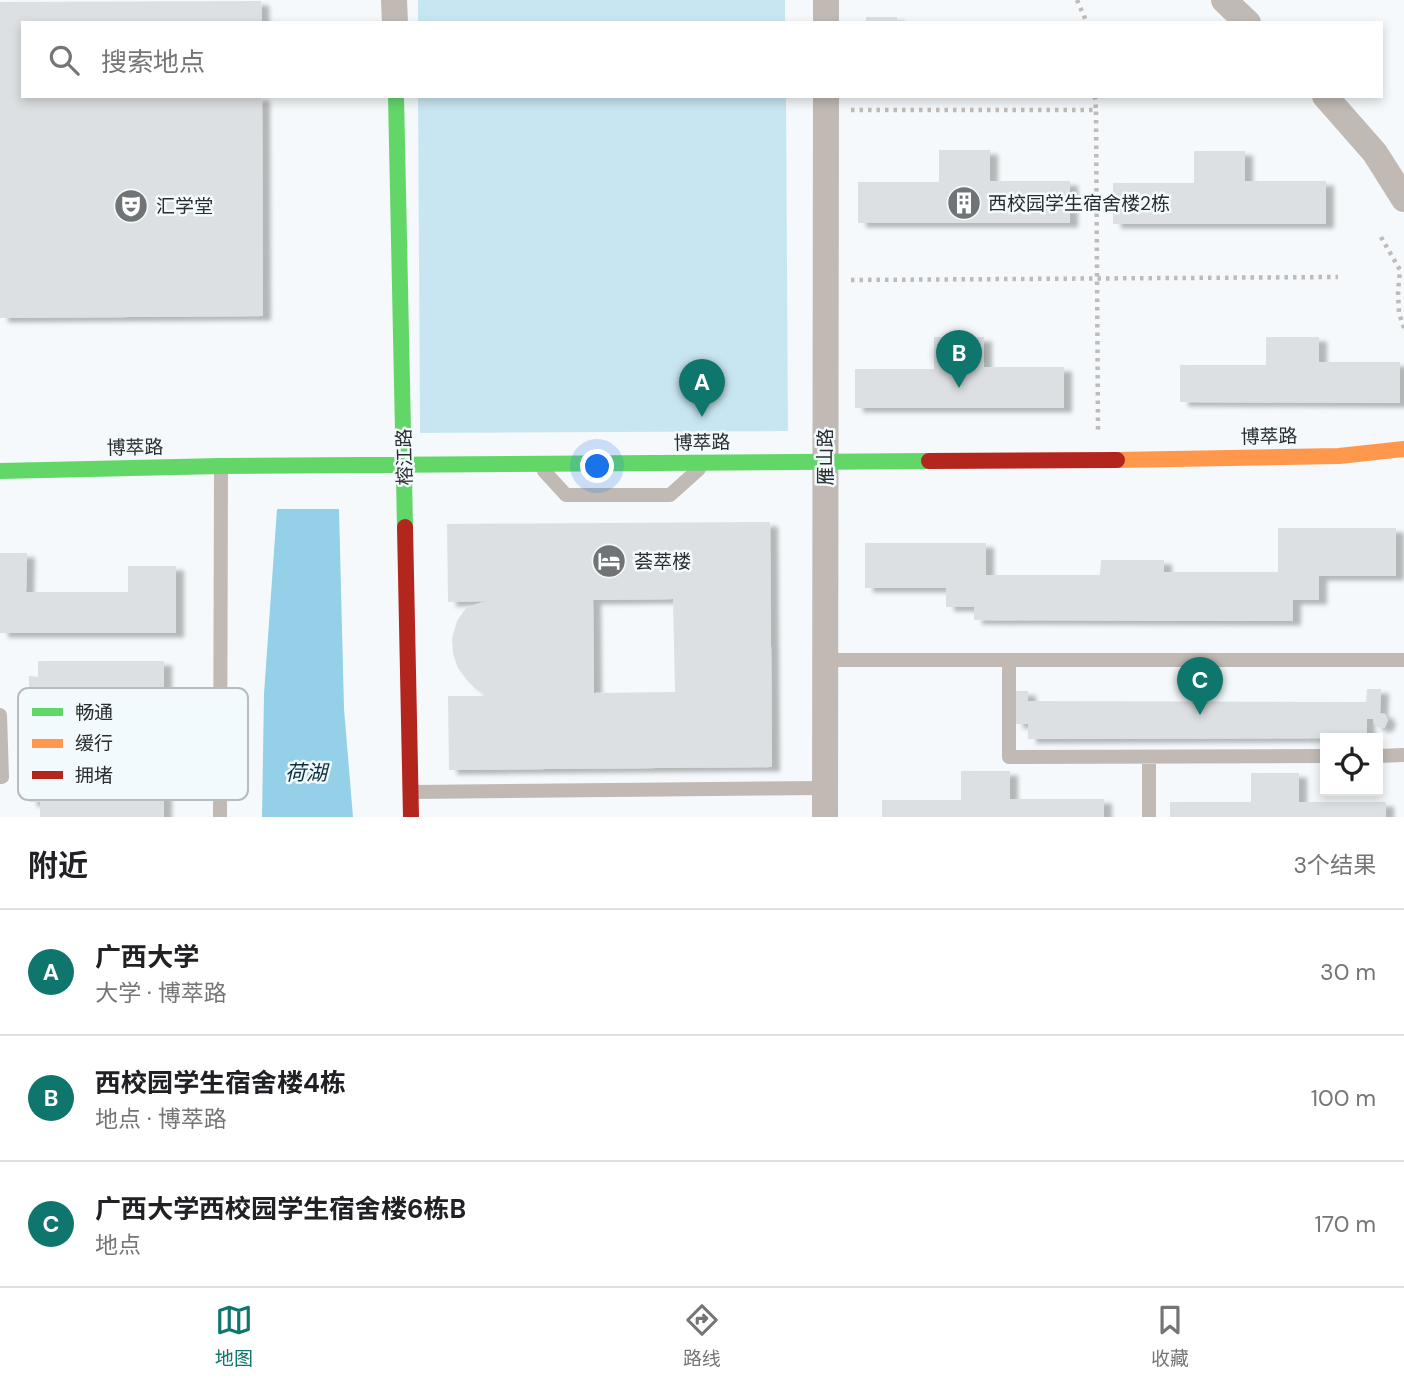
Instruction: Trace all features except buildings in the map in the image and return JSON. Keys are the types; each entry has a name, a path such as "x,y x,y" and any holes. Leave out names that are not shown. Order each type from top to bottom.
{"street":[{"path":"394,0 395,21"},
{"path":"826,0 826,21"},
{"path":"1224,0 1246,21"},
{"name":"榕江路","path":"396,98 411,817"},
{"path":"1327,98 1375,153 1404,198"},
{"name":"雁山路","path":"825,817 826,103"},
{"name":"博萃路","path":"0,471 221,466 1098,460 1339,456 1404,449"}],"lane":[{"path":"538,464 566,495 670,495 706,463"},
{"path":"220,688 221,466"},
{"path":"825,660 1404,660"},
{"path":"1009,660 1009,757 1320,756"},
{"path":"0,715 0,777"},
{"path":"1383,755 1404,755"},
{"path":"1149,757 1149,817"},
{"path":"410,792 825,788"}],"path":[{"path":"1077,0 1086,21"},
{"path":"1095,98 1098,460"},
{"path":"826,103 1096,110"},
{"path":"1381,236 1400,270 1399,313 1404,328"},
{"path":"825,280 1338,277"}],"shaded area":[{"path":"418,0 785,0 785,21 418,21"},
{"path":"418,98 786,98 788,431 420,433"}],"water":[{"name":"荷湖","path":"277,509 339,509 344,709 353,817 262,817 264,694"}],"traffic: fast":[{"path":"396,98 405,527"},
{"path":"0,471 221,466 929,461"}],"traffic: slow":[{"path":"1117,460 1339,456 1404,449"}],"traffic: jam":[{"path":"929,461 1117,460"},
{"path":"405,527 411,817"}],"place":[{"name":"西校园学生宿舍楼2栋","path":"964,203"},
{"name":"汇学堂","path":"131,206"},
{"name":"西校园学生宿舍楼4栋","path":"959,388"},
{"name":"广西大学","path":"702,417"},
{"name":"荟萃楼","path":"609,561"},
{"name":"广西大学西校园学生宿舍楼6栋B","path":"1200,715"}]}
